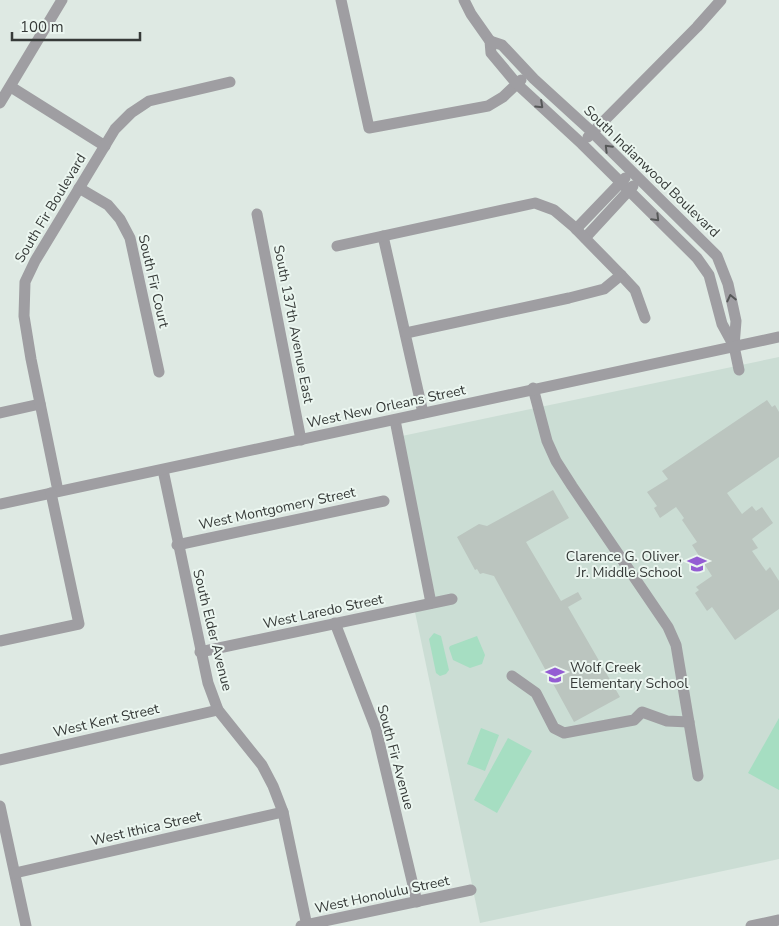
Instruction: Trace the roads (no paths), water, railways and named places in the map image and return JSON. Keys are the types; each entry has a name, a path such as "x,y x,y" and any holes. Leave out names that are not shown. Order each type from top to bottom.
{"street":[{"path":"0,103 62,0"},
{"path":"341,0 369,128 488,106 503,97 528,73"},
{"name":"South Indianwood Boulevard","path":"464,0 471,14 490,41 491,53 517,84 582,144 697,258 709,275 722,324 734,346"},
{"path":"582,144 721,0"},
{"name":"South Indianwood Boulevard","path":"490,41 502,45 528,73 592,132 717,256 736,321 734,346"},
{"name":"South Fir Boulevard","path":"0,641 79,624 24,316 25,282 35,261 115,129 131,113 149,101 230,82"},
{"path":"11,87 105,146"},
{"path":"576,229 620,183 636,176"},
{"path":"585,238 629,191 636,176"},
{"name":"South Fir Court","path":"79,188 108,205 120,219 130,238 159,372"},
{"path":"337,246 535,203 554,210 576,229 621,275 635,290 645,318"},
{"path":"597,207 606,215"},
{"name":"South 137th Avenue East","path":"257,214 301,440"},
{"path":"383,236 423,414"},
{"path":"709,275 723,272"},
{"path":"406,333 604,289 621,275"},
{"name":"West New Orleans Street","path":"0,504 423,414 533,388 779,337"},
{"path":"734,346 738,370"},
{"path":"533,388 547,441 556,461 668,628 676,645 698,776"},
{"path":"0,413 40,404"},
{"path":"395,420 431,603"},
{"name":"South Elder Avenue","path":"163,470 177,545 208,683 218,710 262,766 273,786 283,812 305,925"},
{"name":"West Montgomery Street","path":"177,545 384,501"},
{"name":"West Laredo Street","path":"200,652 452,599"},
{"name":"South Fir Avenue","path":"335,624 376,729 417,902"},
{"path":"512,676 536,693 554,728 564,733 634,720 642,712 667,721 689,722"},
{"name":"West Kent Street","path":"0,760 218,710"},
{"path":"0,806 26,926"},
{"name":"West Ithica Street","path":"15,873 283,812"},
{"name":"West Honolulu Street","path":"305,925 471,890"},
{"path":"751,926 779,920"}],"place":[{"name":"Clarence G. Oliver, Jr. Middle School","path":"697,564"},
{"name":"Wolf Creek Elementary School","path":"555,675"}]}
